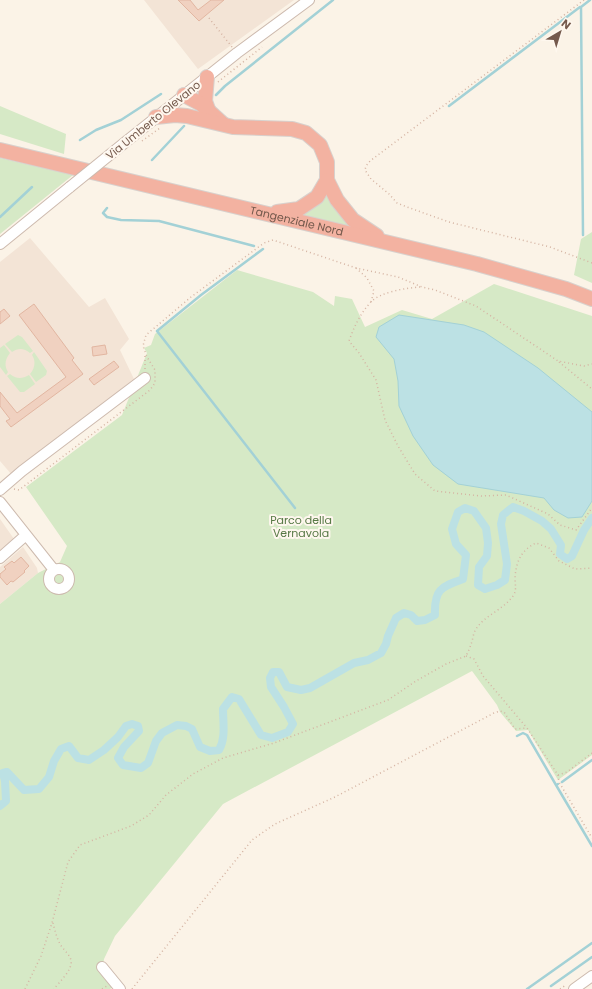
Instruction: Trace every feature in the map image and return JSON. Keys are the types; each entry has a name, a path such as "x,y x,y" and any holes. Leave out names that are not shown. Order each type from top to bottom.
{"highway":[{"path":"204,116 205,101 210,80"},
{"path":"184,95 202,104 204,116"},
{"path":"160,121 175,115 204,116 233,127 292,129 306,133 320,145 327,162 327,180 337,200 354,220 384,241"},
{"name":"Tangenziale Nord","path":"0,150 504,271 566,289 592,299"},
{"path":"267,213 299,209 317,197 327,180"}],"street":[{"name":"Via Umberto Olevano","path":"0,244 128,140 160,121 184,95 210,80 236,53 309,0"},
{"path":"2,488 22,471 145,378"},
{"path":"0,502 54,570"},
{"path":"0,558 26,535"},
{"path":"102,967 120,989"},
{"path":"574,989 592,976"}],"path":[{"path":"584,0 370,161 365,170 371,179 397,203 449,222 550,247 592,263"},
{"path":"209,18 236,53"},
{"path":"210,80 264,45"},
{"path":"141,142 160,121"},
{"path":"2,488 19,490 150,390 155,383 155,370 143,346 146,335 191,297 264,243 273,240 356,268 398,277 422,288"},
{"path":"356,268 366,278 374,291 371,302 355,325 349,341 359,353 376,380 385,420 398,446 416,474 435,491 481,496 506,495 548,514 560,524 576,530 592,508"},
{"path":"371,302 388,293 406,288 422,288 435,290 476,306 558,361 592,389"},
{"path":"145,351 145,378"},
{"path":"558,361 584,366 592,364"},
{"path":"466,656 475,630 485,619 503,606 513,596 517,586 515,579 518,560 527,547 536,543 549,548 559,561 575,570 592,568"},
{"path":"25,989 41,956 52,923 68,862 80,845 131,826 149,815 166,795 194,774 223,758 274,743 388,700 416,681 446,664 466,656 474,659 483,676 527,728 558,775 559,782 592,838"},
{"path":"132,989 252,840 275,824 336,797 494,713 500,711 504,712 516,729 527,728"},
{"path":"558,775 567,772 592,753"},
{"path":"52,923 58,938 71,961 70,967 54,989"}],"shaded area":[{"path":"144,0 294,0 198,69"},
{"path":"30,238 89,307 105,298 129,339 120,350 134,379 12,475 0,461 0,262"},
{"path":"0,519 14,539 0,551"},
{"path":"23,547 37,568 38,573 0,604 0,567"}],"green space":[{"path":"0,106 66,134 64,154 0,134"},
{"path":"0,158 73,175 0,234"},
{"path":"325,191 353,225 350,227 301,215"},
{"path":"592,232 592,283 574,275 581,239"},
{"name":"Parco della Vernavola","path":"237,270 313,292 334,306 335,296 352,299 365,327 402,310 432,319 494,284 592,316 592,755 558,780 528,730 516,731 500,712 497,705 472,671 223,804 115,936 104,959 102,972 116,985 110,989 0,989 0,604 38,573 60,562 67,546 26,487 122,415 147,353 144,348 151,345 155,334"},
{"path":"18,335 22,337 33,351 30,353 21,349 12,352 5,344"},
{"path":"4,345 10,353 6,362 8,372 6,375 0,367 0,348"},
{"path":"34,352 47,371 46,375 36,382 30,374 34,364 32,355"},
{"path":"10,374 19,378 29,375 35,384 24,392 20,392 7,376"}],"water":[{"path":"399,315 464,325 484,332 538,368 592,412 592,501 582,517 568,518 554,510 544,498 458,484 433,465 413,436 399,406 398,381 394,359 376,337 379,327"}],"building":[{"path":"178,0 190,0 198,10 211,0 224,0 199,21"},
{"path":"34,304 74,358 72,360 83,374 11,427 6,421 10,419 0,406 0,392 17,413 66,377 19,315"},
{"path":"4,309 10,316 0,324 0,312"},
{"path":"105,345 107,354 93,356 92,347"},
{"path":"114,361 119,367 94,385 89,379"},
{"path":"21,557 29,566 24,571 25,572 7,585 0,577 0,574 6,569 4,567 12,561 14,563"}],"waterway":[{"path":"216,95 225,86 333,0"},
{"path":"583,235 581,7 590,0"},
{"path":"449,106 580,7"},
{"path":"80,140 96,130 121,120 161,94"},
{"path":"152,160 184,126"},
{"path":"0,217 32,187"},
{"path":"107,208 103,213 107,217 121,220 159,221 254,246"},
{"path":"263,249 201,295 157,331 295,508"},
{"path":"0,806 6,801 3,773 7,772 24,790 39,789 49,777 54,761 61,749 69,746 78,758 89,760 104,750 118,737 126,726 132,724 138,726 139,731 124,747 118,758 123,765 141,768 148,763 156,741 162,733 177,725 186,726 192,729 200,747 210,751 219,750 223,740 223,709 232,697 239,699 261,735 272,738 288,732 293,724 271,687 270,678 273,672 279,672 287,687 301,690 310,688 354,663 368,660 381,653 396,618 404,613 411,615 417,621 425,620 435,615 436,600 440,590 449,584 463,579 466,555 456,544 452,529 458,512 465,508 474,511 486,528 488,543 487,556 479,567 478,585 485,589 497,585 505,580 507,564 501,524 503,515 513,507 542,521 551,529 561,545 560,554 567,559 572,556 584,530 592,518"},
{"path":"517,736 523,733 527,735 556,785 558,784"},
{"path":"562,782 592,760"},
{"path":"556,785 592,846"},
{"path":"527,989 592,943"},
{"path":"551,986 592,957"}]}
